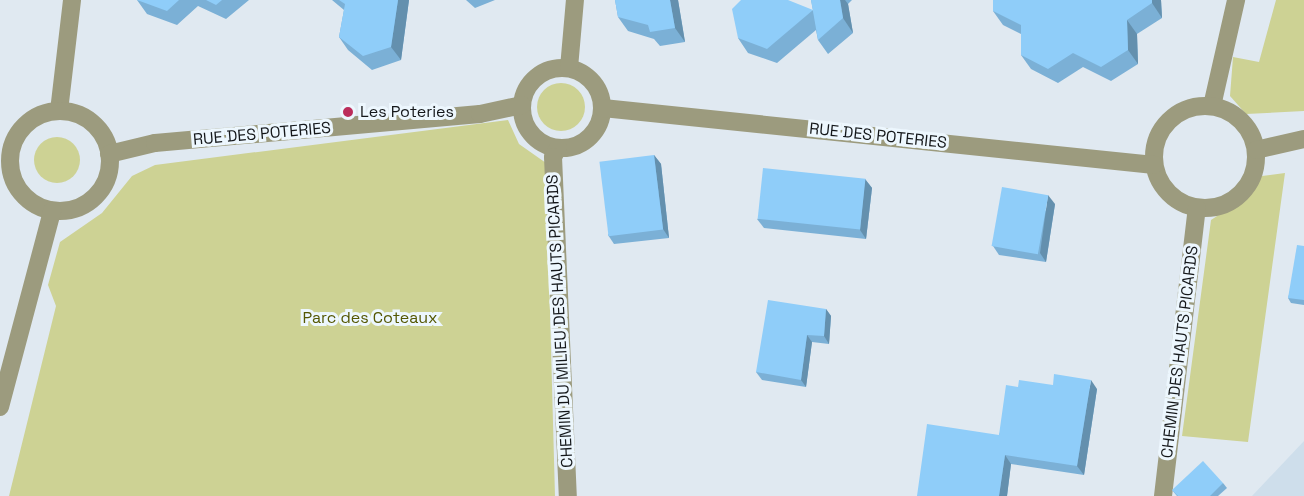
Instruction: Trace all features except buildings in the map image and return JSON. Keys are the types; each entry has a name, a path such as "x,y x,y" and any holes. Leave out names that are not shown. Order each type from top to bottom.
{"street":[{"path":"59,111 72,0"},
{"path":"569,68 575,0"},
{"path":"1212,106 1236,0"},
{"path":"569,68 596,86 603,108 589,137 558,148 532,134 522,105 543,72 569,68"},
{"name":"RUE DES POTERIES","path":"109,154 155,143 469,115 522,105"},
{"path":"1212,106 1241,120 1256,150 1256,165 1241,194 1228,203 1197,208 1168,194 1154,165 1159,134 1168,121 1181,112 1212,106"},
{"name":"RUE DES POTERIES","path":"603,108 1154,165"},
{"path":"59,111 98,128 109,154 109,170 95,197 68,211 52,211 24,196 5,168 11,150 28,122 59,111"},
{"path":"1256,150 1304,140"},
{"name":"CHEMIN DU MILIEU DES HAUTS PICARDS","path":"558,148 553,157 568,496"},
{"name":"CHEMIN DES HAUTS PICARDS","path":"1163,496 1197,208"},
{"path":"0,407 52,211"}],"shaded area":[{"path":"1304,441 1304,496 1252,496"}],"green space":[{"path":"1276,0 1304,0 1304,111 1246,114 1230,96 1233,57 1259,62"},
{"path":"561,83 578,90 585,107 578,124 561,131 544,124 537,107 544,90"},
{"name":"Parc des Coteaux","path":"508,120 519,144 546,163 555,496 9,496 56,306 48,285 60,242 102,213 132,176 155,165"},
{"path":"57,137 73,144 80,160 73,176 57,183 41,176 34,160 41,144"},
{"path":"1285,173 1248,442 1182,436 1211,220 1246,197 1262,176"}],"place":[{"name":"Les Poteries","path":"348,112"}]}
